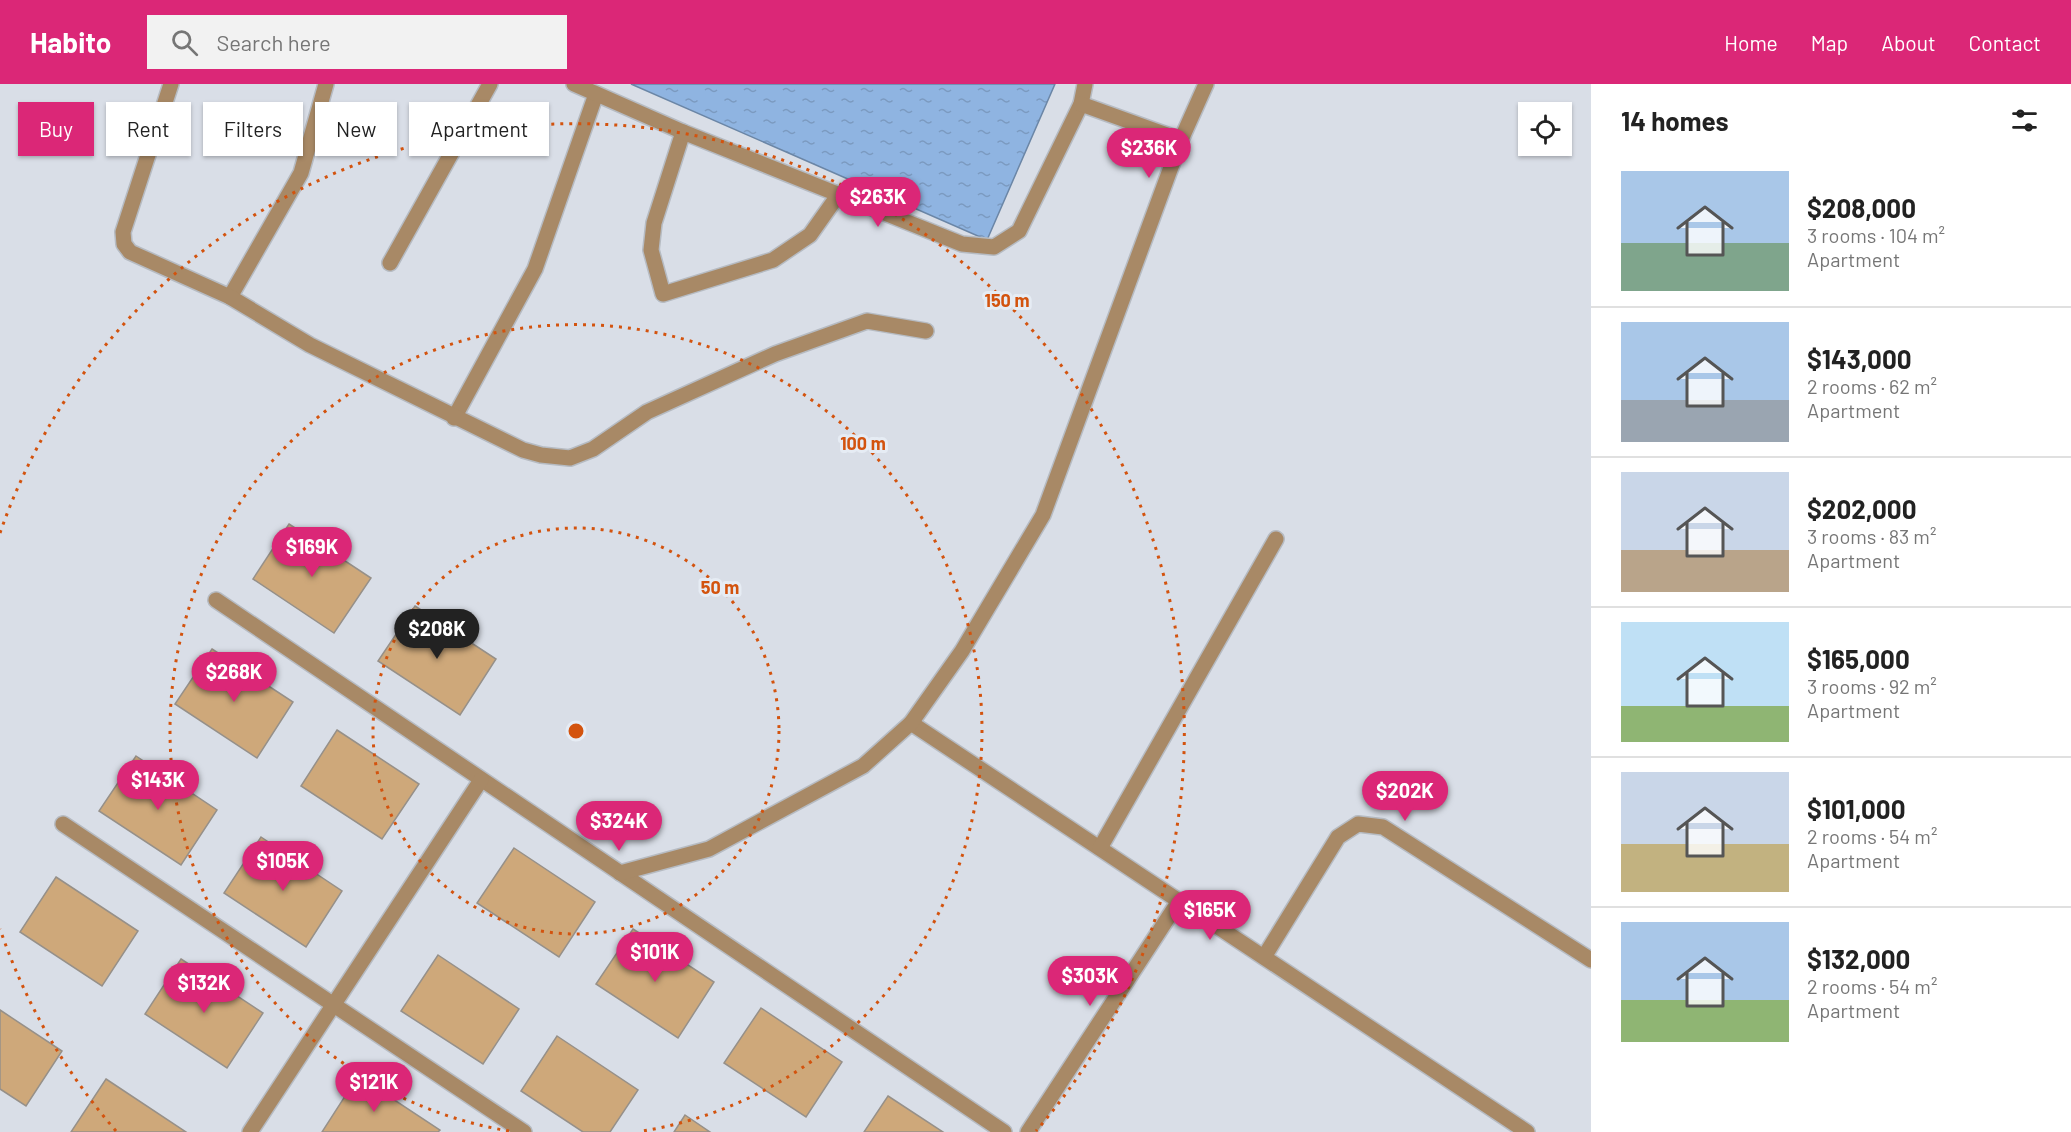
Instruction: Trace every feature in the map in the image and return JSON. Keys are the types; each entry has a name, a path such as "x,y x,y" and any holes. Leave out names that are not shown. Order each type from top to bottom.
{"street":[{"path":"171,84 123,232 124,244 130,252 231,297 310,345 454,418 523,450 541,455 570,458 593,449 658,407 776,354 856,324 867,321 926,331"},
{"path":"231,297 301,173 326,84"},
{"path":"390,263 490,84"},
{"path":"574,84 683,132 962,244 994,247 1019,231 1081,104 1085,84"},
{"path":"620,873 709,849 862,766 911,723 962,651 1043,515 1181,140 1206,84"},
{"path":"454,418 535,269 596,94"},
{"path":"1081,104 1181,140"},
{"path":"683,132 654,223 651,250 663,294 773,260 810,235 839,194"},
{"path":"1100,848 1276,539"},
{"path":"216,600 1004,1132"},
{"path":"911,723 1527,1132"},
{"path":"250,1132 481,780"},
{"path":"63,824 524,1132"},
{"path":"1264,957 1338,837 1358,824 1383,827 1591,960"},
{"path":"1028,1132 1179,901"}],"water":[{"path":"631,84 1055,84 987,240"}],"building":[{"path":"289,524 371,578 334,633 253,579"},
{"path":"415,606 496,659 460,715 378,661"},
{"path":"212,649 293,702 257,758 175,704"},
{"path":"337,730 419,784 382,839 301,786"},
{"path":"136,756 217,810 181,865 99,811"},
{"path":"261,837 342,891 306,947 224,893"},
{"path":"514,848 595,902 559,957 477,903"},
{"path":"56,877 138,931 102,986 20,932"},
{"path":"633,929 714,982 678,1038 596,984"},
{"path":"438,955 519,1009 483,1064 401,1011"},
{"path":"181,959 263,1013 227,1068 145,1014"},
{"path":"761,1008 842,1062 806,1117 724,1063"},
{"path":"0,1010 62,1051 26,1106 0,1089"},
{"path":"557,1036 638,1090 610,1132 583,1132 521,1091"},
{"path":"358,1076 440,1130 438,1132 322,1132"},
{"path":"106,1079 186,1132 71,1132"},
{"path":"888,1096 943,1132 864,1132"},
{"path":"685,1115 710,1132 674,1132"}]}
